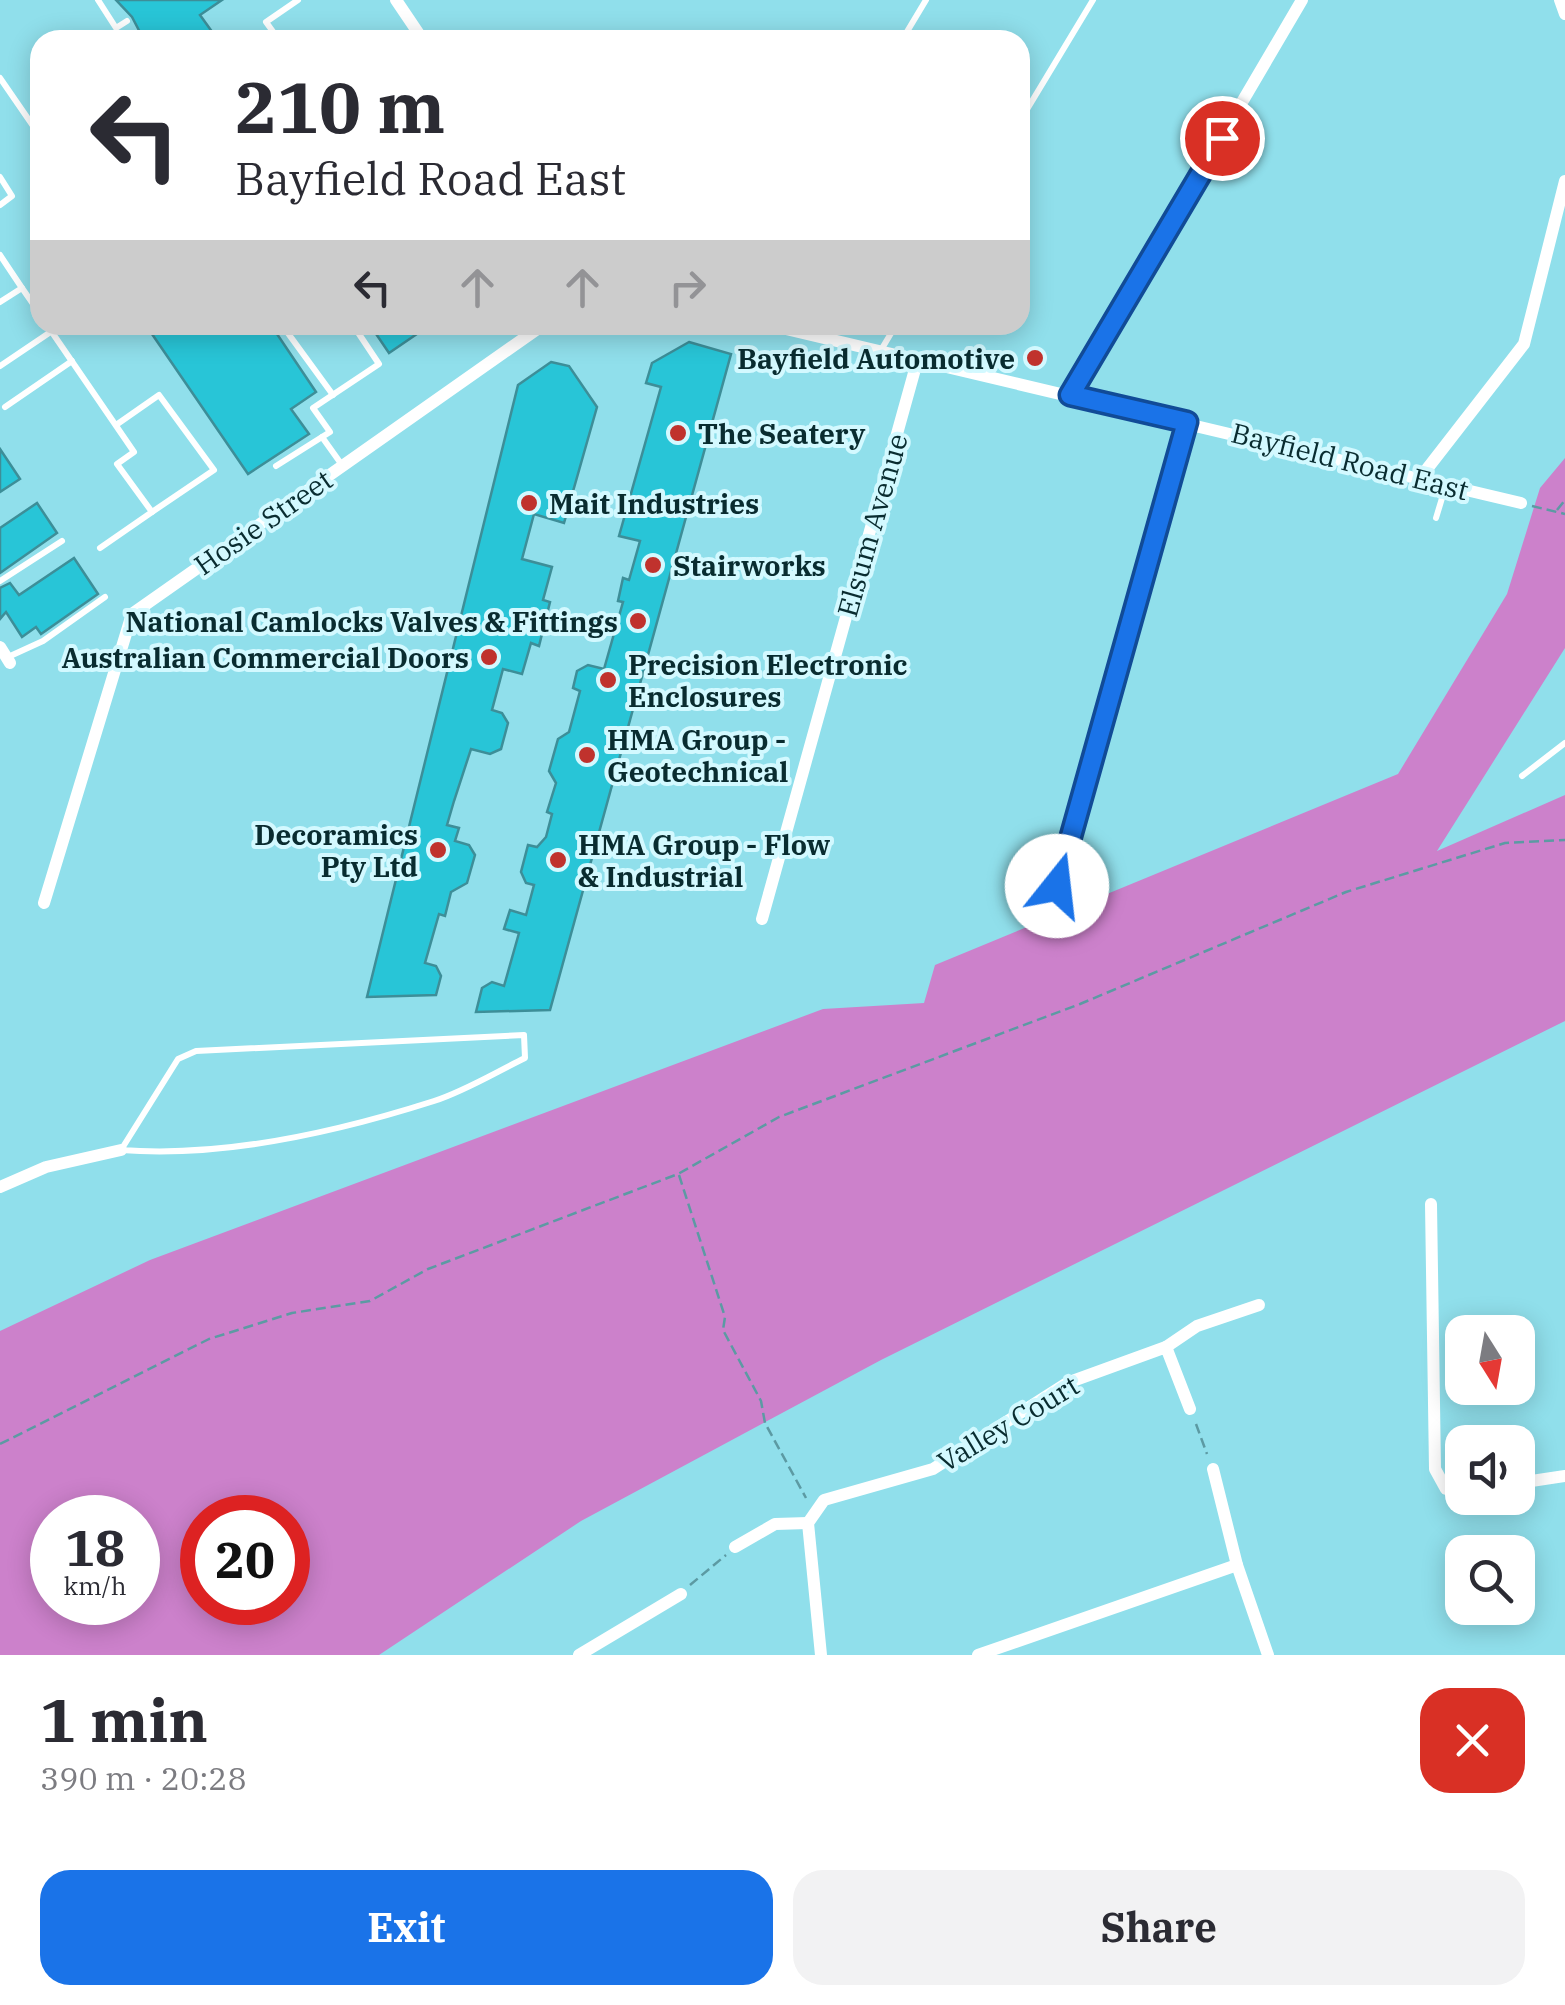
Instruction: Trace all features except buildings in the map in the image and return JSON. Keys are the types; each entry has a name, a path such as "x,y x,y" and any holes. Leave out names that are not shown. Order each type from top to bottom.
{"street":[{"path":"396,0 416,30"},
{"path":"1070,395 1302,0"},
{"path":"1560,0 1565,14"},
{"path":"1420,478 1524,344 1565,181"},
{"name":"Hosie Street","path":"44,903 132,614 528,335"},
{"name":"Bayfield Road East","path":"810,335 1522,503"},
{"name":"Elsum Avenue","path":"762,919 917,362"},
{"path":"0,1187 46,1167 121,1150"},
{"path":"1431,1204 1436,1468 1445,1487"},
{"name":"Valley Court","path":"735,1547 775,1524 811,1517 838,1494 904,1481 933,1470 1067,1383 1166,1347 1197,1326 1259,1305"},
{"path":"1166,1347 1190,1409"},
{"path":"1213,1469 1237,1564 1268,1655"},
{"path":"1535,1481 1565,1476"},
{"path":"811,1517 821,1655"},
{"path":"978,1655 1237,1564"},
{"path":"580,1655 601,1650 680,1594"}],"lane":[{"path":"98,0 116,28 127,21"},
{"path":"271,30 266,22 298,0"},
{"path":"908,30 926,0"},
{"path":"1030,104 1093,0"},
{"path":"0,78 30,122"},
{"path":"0,178 12,196 0,205"},
{"path":"0,255 30,300"},
{"path":"0,302 22,288"},
{"path":"0,366 40,335"},
{"path":"54,335 134,452 117,464 152,512"},
{"path":"289,335 333,394"},
{"path":"276,466 330,432 313,408 379,364 360,335"},
{"path":"880,352 890,335"},
{"path":"5,406 72,361"},
{"path":"100,548 214,470 159,395 116,426"},
{"path":"1017,900 1057,886 1187,422"},
{"path":"322,437 343,466"},
{"path":"1436,518 1446,484"},
{"path":"0,581 62,541"},
{"path":"6,656 43,640 105,597"},
{"path":"1522,776 1565,743"},
{"path":"524,1036 525,1058 437,1100 319,1130 190,1151 121,1150 178,1059 196,1051 524,1036"}],"path":[{"path":"1556,512 1565,500"},
{"path":"1522,503 1565,514"},
{"path":"0,1444 209,1340 292,1313 370,1302 428,1269 678,1174 779,1117 1080,1004 1346,892 1505,844 1565,840"},
{"path":"678,1174 725,1317 723,1330 761,1401 764,1423 811,1517"},
{"path":"1190,1409 1213,1469"},
{"path":"680,1594 735,1547"}],"shaded area":[{"path":"1565,458 1565,648 1437,851 1565,795 1565,1021 881,1360 581,1521 379,1655 0,1655 0,1331 150,1260 823,1009 924,1003 935,965 1398,774 1507,594 1540,488"}],"place":[{"name":"Bayfield Automotive","path":"1035,358"},
{"name":"The Seatery","path":"678,433"},
{"name":"Mait Industries","path":"529,503"},
{"name":"Stairworks","path":"653,565"},
{"name":"National Camlocks Valves & Fittings","path":"638,621"},
{"name":"Australian Commercial Doors","path":"489,657"},
{"name":"Precision Electronic Enclosures","path":"608,680"},
{"name":"HMA Group - Geotechnical","path":"587,755"},
{"name":"Decoramics Pty Ltd","path":"438,850"},
{"name":"HMA Group - Flow & Industrial","path":"558,860"}],"route":[{"path":"1057,886 1187,422 1070,395 1222,138"}]}
